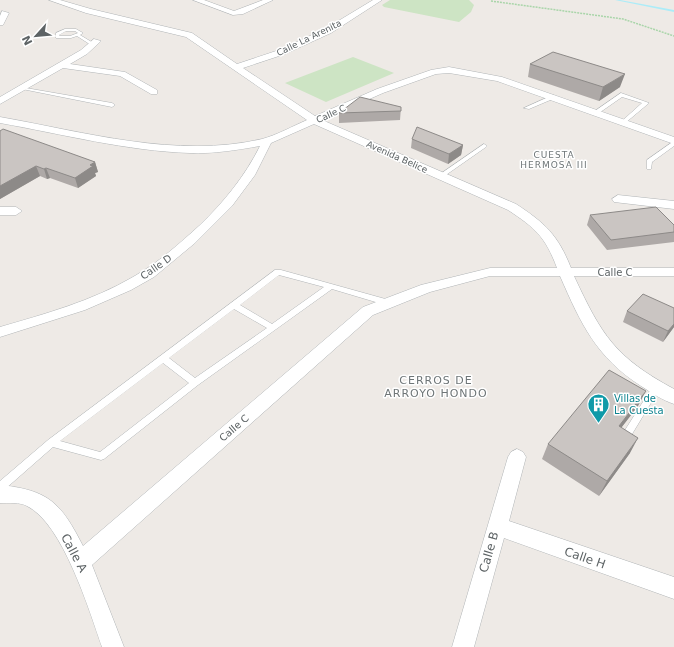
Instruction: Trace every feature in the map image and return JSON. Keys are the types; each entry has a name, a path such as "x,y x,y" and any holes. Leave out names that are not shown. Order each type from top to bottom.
{"street":[{"name":"Avenida Belice","path":"53,0 90,11 189,35 316,121 512,207 531,219 546,233 555,245 566,272 598,338 618,359 656,388 674,397"},
{"path":"197,0 237,13 269,0"},
{"name":"Calle La Arenita","path":"236,67 282,52 328,31 378,0"},
{"path":"0,23 4,13"},
{"path":"0,101 62,65 95,42"},
{"path":"62,65 122,74 154,92"},
{"name":"Calle C","path":"0,120 151,147 191,150 230,148 268,141 316,121 380,91 441,70 464,71 499,80 597,112 674,142"},
{"path":"6,130 18,123"},
{"name":"Calle D","path":"0,332 75,310 127,287 164,263 192,240 235,196 258,163 268,141"},
{"path":"618,199 674,205"},
{"path":"0,211 16,211"},
{"name":"Calle C","path":"81,561 368,311 426,288 490,272 674,272"},
{"name":"Calle B","path":"463,647 517,457"},
{"name":"Calle A","path":"0,494 33,499 50,512 81,561 113,647"},
{"name":"Calle H","path":"497,526 674,588"}],"lane":[{"path":"78,35 80,32 73,30 62,31 57,35 63,38 78,35 95,42"},
{"path":"22,88 112,105"},
{"path":"597,112 622,95 646,103 624,122"},
{"path":"527,108 553,97"},
{"path":"650,168 650,161 674,142"},
{"path":"441,176 484,146"},
{"path":"0,488 52,443 278,272 389,303"},
{"path":"52,443 101,456 195,383 330,287"},
{"path":"234,305 273,328"},
{"path":"164,358 195,383"},
{"path":"623,442 656,388"}],"path":[{"path":"491,1 503,4 623,19 674,36"}],"green space":[{"path":"390,0 469,0 474,5 471,12 459,22 384,7 382,5"},
{"path":"353,57 394,73 326,102 285,83"}],"building":[{"path":"553,52 625,74 603,87 530,64"},
{"path":"360,97 401,107 401,111 339,113"},
{"path":"417,127 463,145 449,154 412,139"},
{"path":"3,129 95,162 90,165 93,166 75,178 36,166 0,186 0,131"},
{"path":"656,207 674,225 674,232 611,240 590,215"},
{"path":"643,294 674,308 674,324 668,331 627,311"},
{"name":"Villas de La Cuesta","path":"609,370 646,391 619,426 638,438 607,481 548,444"}],"waterway":[{"path":"616,0 674,11"}],"place":[{"name":"Villas de La Cuesta","path":"598,424"}],"district":[{"name":"CUESTA HERMOSA III","path":"554,160"},
{"name":"CERROS DE ARROYO HONDO","path":"436,386"}]}
